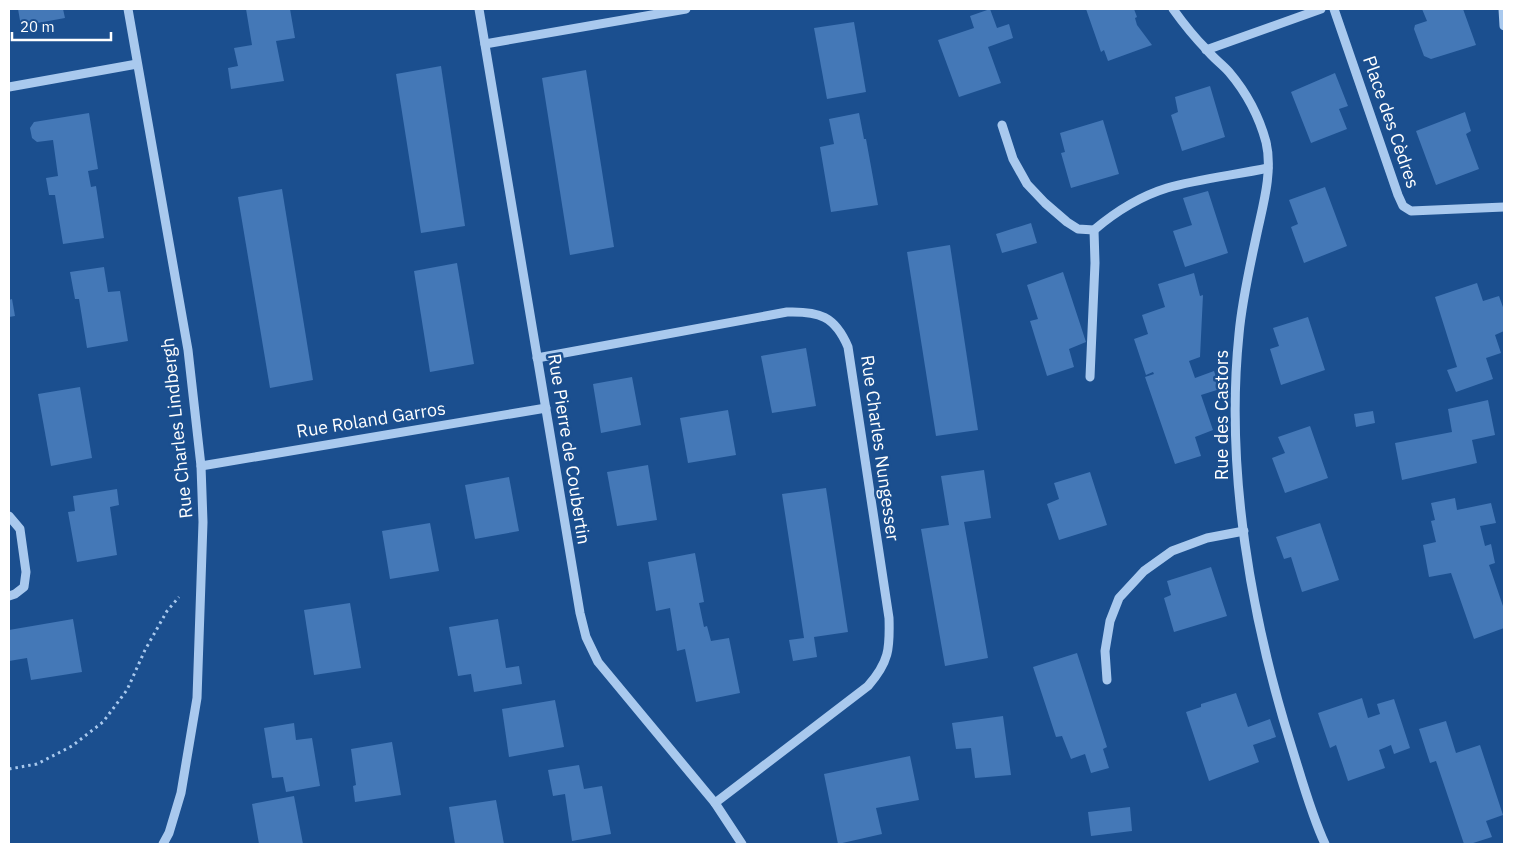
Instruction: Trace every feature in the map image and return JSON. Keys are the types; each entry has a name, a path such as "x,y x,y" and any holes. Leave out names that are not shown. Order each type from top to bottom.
{"street":[{"name":"Rue Charles Lindbergh","path":"128,9 188,350 201,466 203,522 202,590 197,698 181,793 169,833 163,844"},
{"name":"Rue Pierre de Coubertin","path":"479,9 580,613 586,637 598,662 715,803 742,844"},
{"path":"485,44 686,9"},
{"name":"Rue des Castors","path":"1173,9 1206,50 1227,69 1240,86 1258,117 1266,143 1268,168 1263,206 1247,280 1239,332 1235,424 1238,483 1256,612 1283,722 1312,811 1325,844"},
{"path":"1206,50 1321,9"},
{"name":"Place des Cèdres","path":"1334,9 1394,186 1403,206 1411,211 1504,206"},
{"path":"1503,9 1504,26"},
{"path":"9,87 137,64"},
{"path":"1002,125 1013,159 1027,184 1067,222 1078,228 1094,230 1144,197 1166,188 1268,168"},
{"path":"1090,377 1095,264 1094,230"},
{"name":"Rue Charles Nungesser","path":"538,358 796,311 817,314 831,321 842,332 848,346 889,618 890,640 886,662 868,686 715,803"},
{"name":"Rue Roland Garros","path":"201,466 546,408"},
{"path":"9,516 20,529 26,572 24,587 9,596"},
{"path":"1107,680 1105,652 1110,621 1119,598 1144,571 1172,551 1208,538 1244,531"}],"path":[{"path":"9,770 37,764 72,746 103,722 127,690 145,650 167,610 182,592 202,590"}],"building":[{"path":"18,9 63,9 65,18 21,26"},
{"path":"246,9 290,9 295,38 276,41 284,81 231,89 228,68 238,66 234,48 252,45"},
{"path":"990,9 997,28 1009,24 1013,38 988,47 1001,83 959,97 938,40 974,28 970,16"},
{"path":"1086,9 1134,9 1137,25 1152,45 1108,61 1104,50 1101,52"},
{"path":"1422,9 1463,9 1476,45 1431,59 1424,56 1414,29 1415,25 1427,21"},
{"path":"854,22 866,92 827,99 814,28"},
{"path":"441,66 465,226 421,233 396,74"},
{"path":"586,70 614,247 570,255 542,78"},
{"path":"1335,73 1348,106 1339,109 1347,129 1311,143 1291,92"},
{"path":"1210,86 1225,137 1182,151 1171,115 1178,112 1175,97"},
{"path":"1465,112 1471,131 1466,134 1479,169 1436,185 1416,131"},
{"path":"89,113 98,169 88,171 91,187 96,186 104,238 63,244 55,195 49,195 46,178 58,176 53,140 37,142 32,138 30,128 34,122"},
{"path":"859,113 864,139 866,139 878,205 831,212 820,147 834,144 829,119"},
{"path":"1103,120 1119,174 1071,188 1061,153 1065,152 1060,133"},
{"path":"1325,187 1347,246 1304,263 1291,227 1298,224 1289,200"},
{"path":"282,189 313,380 270,388 238,197"},
{"path":"1208,191 1228,253 1185,267 1173,231 1192,225 1183,198"},
{"path":"1031,223 1037,243 1002,253 996,234"},
{"path":"950,245 978,430 936,436 907,252"},
{"path":"457,263 474,364 430,372 414,271"},
{"path":"104,267 108,292 120,291 128,341 87,348 79,299 75,299 70,272"},
{"path":"1063,272 1086,342 1069,349 1074,367 1047,376 1030,321 1038,319 1027,285"},
{"path":"1194,273 1200,296 1203,295 1200,357 1189,361 1195,378 1214,371 1220,389 1201,395 1213,430 1195,437 1201,456 1175,464 1145,377 1154,374 1153,372 1146,375 1134,339 1148,334 1142,315 1165,307 1158,284"},
{"path":"1477,283 1483,301 1499,296 1504,310 1504,331 1495,335 1501,353 1486,358 1493,379 1456,392 1447,370 1457,367 1435,297"},
{"path":"12,299 15,316 9,317 9,300"},
{"path":"1308,317 1325,370 1281,385 1270,349 1279,346 1273,328"},
{"path":"806,348 816,406 772,413 761,356"},
{"path":"632,377 641,425 601,433 593,384"},
{"path":"80,387 92,458 51,466 38,394"},
{"path":"1488,400 1495,435 1472,440 1477,463 1402,480 1395,443 1452,432 1448,409"},
{"path":"728,410 736,455 688,463 680,418"},
{"path":"1373,411 1375,423 1356,427 1354,414"},
{"path":"1310,426 1328,478 1285,493 1272,458 1285,453 1278,437"},
{"path":"648,465 657,520 617,526 607,472"},
{"path":"984,470 991,518 964,522 988,658 945,666 921,529 949,525 941,476"},
{"path":"1090,472 1107,525 1059,540 1047,504 1059,499 1054,483"},
{"path":"509,477 519,531 475,539 465,485"},
{"path":"826,488 848,632 814,637 817,657 793,661 789,640 804,638 782,494"},
{"path":"117,489 119,505 110,507 117,555 77,562 68,512 75,511 73,496"},
{"path":"1455,498 1457,510 1491,503 1496,523 1480,526 1485,546 1491,544 1495,563 1489,565 1504,609 1504,628 1474,639 1451,573 1429,577 1423,545 1436,542 1431,521 1435,520 1431,503"},
{"path":"430,523 439,571 390,579 382,531"},
{"path":"1320,523 1339,580 1302,592 1291,557 1284,559 1276,537"},
{"path":"695,553 704,602 699,603 704,627 707,626 711,641 729,638 740,693 696,702 685,649 677,651 670,608 656,611 648,562"},
{"path":"1211,567 1227,616 1174,632 1164,598 1171,595 1167,581"},
{"path":"350,603 361,668 314,675 304,610"},
{"path":"73,619 82,672 31,680 27,658 9,661 9,630"},
{"path":"498,619 506,668 519,666 522,684 474,692 471,674 458,676 449,627"},
{"path":"1077,653 1107,747 1103,749 1109,768 1091,773 1085,754 1071,759 1062,736 1056,737 1033,667"},
{"path":"1236,693 1248,727 1270,719 1276,737 1253,745 1259,762 1209,781 1186,712 1201,707 1201,704"},
{"path":"1362,698 1368,718 1380,714 1377,704 1394,699 1410,748 1394,754 1391,745 1379,750 1385,768 1348,781 1336,745 1330,748 1318,713"},
{"path":"555,700 564,747 509,757 502,709"},
{"path":"1003,716 1011,775 975,778 971,748 956,749 952,723"},
{"path":"1446,721 1456,753 1480,745 1503,815 1486,821 1492,837 1470,844 1464,844 1436,761 1430,763 1419,729"},
{"path":"294,723 296,740 312,738 320,786 286,792 283,777 272,778 264,728"},
{"path":"392,742 401,795 355,802 353,786 356,785 351,749"},
{"path":"910,756 919,800 876,808 882,834 838,844 824,774"},
{"path":"579,765 584,789 602,786 611,834 572,841 565,794 553,796 548,770"},
{"path":"294,796 303,844 259,844 252,804"},
{"path":"496,800 504,844 455,844 449,807"},
{"path":"1130,807 1132,831 1091,836 1088,812"}]}
